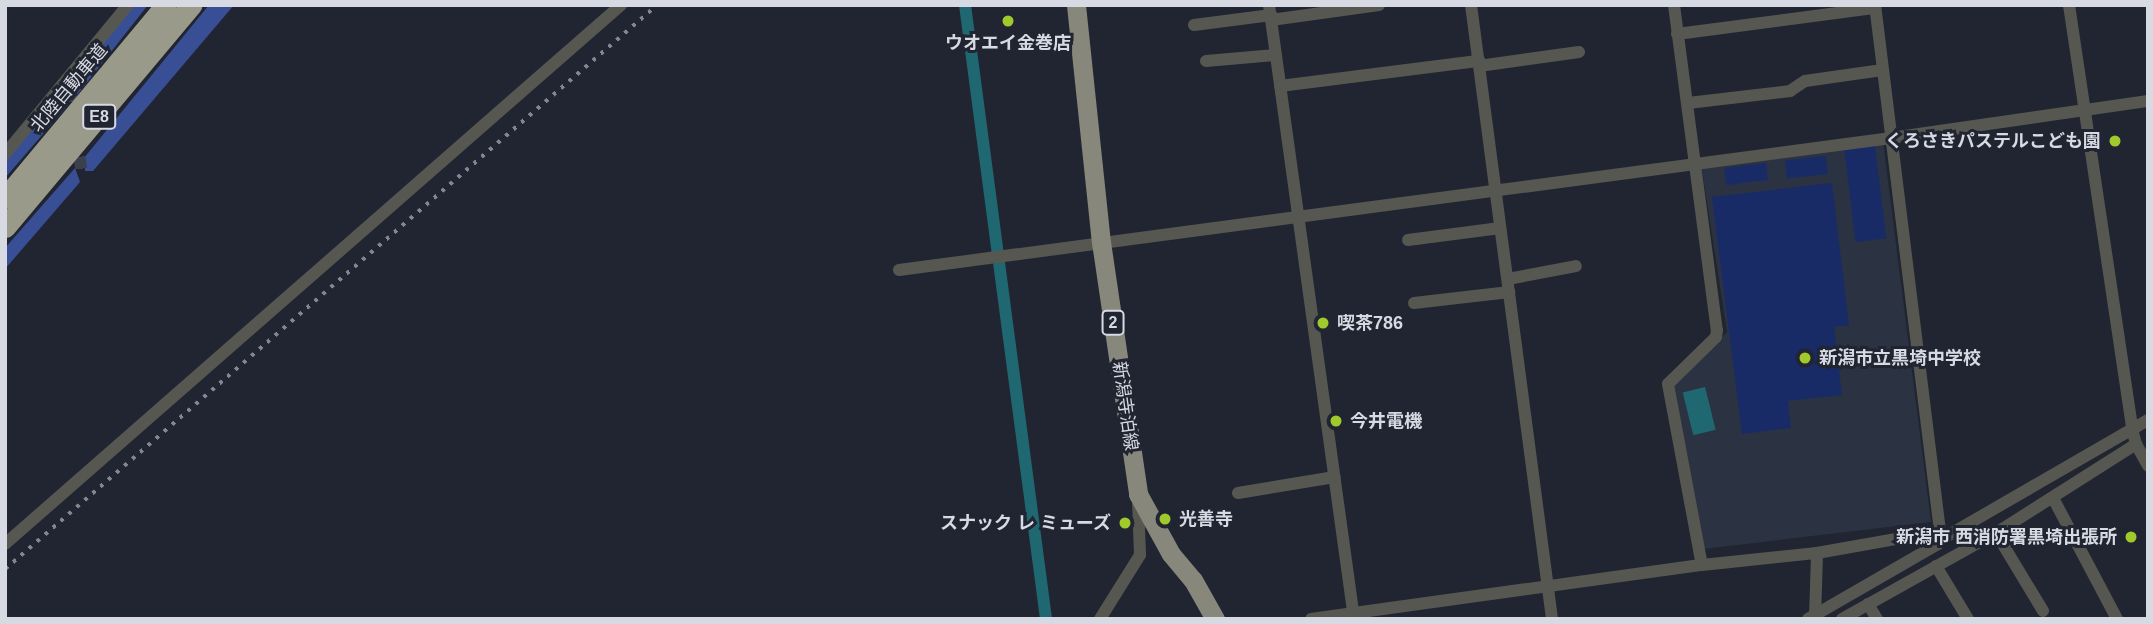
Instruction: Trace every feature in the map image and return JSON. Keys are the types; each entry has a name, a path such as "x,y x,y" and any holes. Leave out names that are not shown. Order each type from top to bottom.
{"highway":[{"name":"北陸自動車道","path":"5,198 166,5"},
{"name":"E8","path":"5,228 191,5"}],"main road":[{"name":"新潟寺泊線","path":"1076,5 1101,242 1138,494 1171,554 1193,580 1215,619"}],"street":[{"path":"5,154 128,5"},
{"path":"5,544 621,5"},
{"path":"1194,25 1270,13 1379,5"},
{"path":"1471,5 1552,619"},
{"path":"1674,5 1717,330 1716,337 1668,384 1702,565"},
{"path":"2068,5 2132,429 2136,444 2148,466"},
{"path":"1677,34 1875,7 1940,531 1938,544 1813,617"},
{"path":"1270,13 1354,616"},
{"path":"1280,86 1579,52"},
{"path":"1206,61 1276,55"},
{"path":"1688,103 1790,91 1805,81 1882,70"},
{"path":"899,270 1695,165 2082,108 2148,101"},
{"path":"1408,240 1500,228"},
{"path":"1414,303 1508,286 1576,265"},
{"path":"1311,619 1354,616 1548,585 1818,553 1940,531 1947,536 2148,420"},
{"path":"1842,619 1996,533 2136,444"},
{"path":"1238,493 1335,477"},
{"path":"1100,619 1140,555 1138,494"},
{"path":"2053,498 2118,619"},
{"path":"1996,533 2043,611"},
{"path":"1813,617 1818,553"},
{"path":"1936,566 1968,619"},
{"path":"1868,604 1877,619"}],"shaded area":[{"path":"134,5 148,5 77,95 73,78"},
{"path":"209,5 234,5 93,171 85,171 84,158"},
{"path":"65,86 68,105 5,178 5,160"},
{"name":"新潟市立黒埼中学校","path":"1883,141 1931,522 1703,549 1674,383 1727,332 1701,163"},
{"path":"1875,146 1886,238 1856,242 1844,150"},
{"path":"1826,156 1828,174 1787,178 1785,160"},
{"path":"1766,163 1768,180 1726,185 1724,168"},
{"path":"75,168 80,182 5,269 5,248"},
{"path":"1832,183 1849,325 1834,327 1842,395 1788,401 1791,428 1742,434 1712,197"},
{"path":"1705,387 1716,430 1693,435 1683,393"}],"waterway":[{"path":"965,5 1046,619"}],"tunnel":[{"path":"70,90 74,118"},
{"path":"77,139 82,173"}],"railway":[{"path":"5,569 657,5"}],"place":[{"name":"ウオエイ金巻店","path":"1008,21"},
{"name":"くろさきパステルこども園","path":"2115,141"},
{"name":"喫茶786","path":"1323,323"},
{"name":"新潟市立黒埼中学校","path":"1805,358"},
{"name":"今井電機","path":"1336,421"},
{"name":"光善寺","path":"1165,519"},
{"name":"スナック レ ミューズ","path":"1125,523"},
{"name":"新潟市 西消防署黒埼出張所","path":"2131,537"}]}
